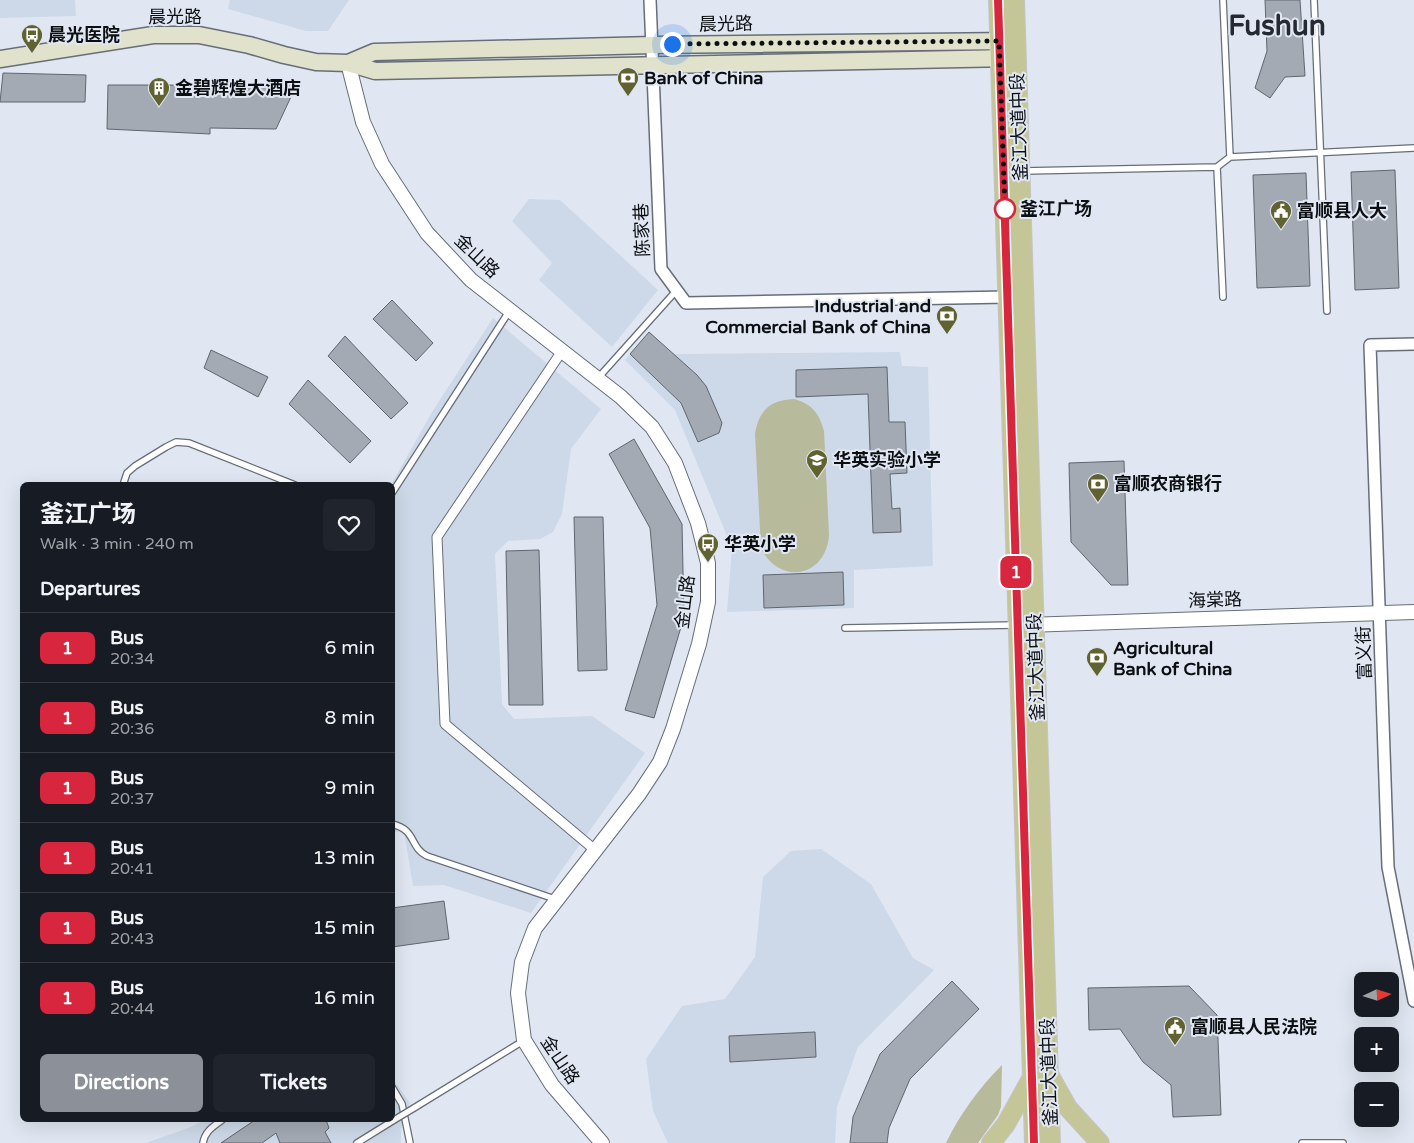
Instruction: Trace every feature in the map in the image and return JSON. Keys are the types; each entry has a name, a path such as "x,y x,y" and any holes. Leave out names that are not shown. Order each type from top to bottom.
{"main road":[{"path":"998,0 1008,50"},
{"path":"1008,50 1015,0"},
{"name":"晨光路","path":"0,59 153,35 199,35 249,45 284,56 316,62 348,63 375,71 653,66 1008,50"},
{"name":"晨光路","path":"348,63 374,52 653,45 1008,50"},
{"name":"釜江大道中段","path":"1008,50 1020,171 1026,625 1040,1075 1034,1143"},
{"name":"釜江大道中段","path":"1008,50 1007,297 1026,625"},
{"path":"991,1143 1040,1075 1100,1143"},
{"name":"釜江大道中段","path":"1040,1075 1051,1143"}],"street":[{"name":"陈家巷","path":"650,0 661,269 686,304 1007,297"},
{"name":"金山路","path":"348,63 363,122 387,172 427,233 471,280 621,397 652,427 675,463 698,523 708,563 708,602 699,644 674,729 660,762 639,794 535,928 522,962 518,993 524,1040 552,1085 602,1143"},
{"name":"富义街","path":"1414,344 1370,346 1388,867 1414,1001"},
{"path":"562,351 437,537 445,724 595,850"},
{"name":"海棠路","path":"1026,625 1414,612"}],"lane":[{"path":"1223,0 1230,157"},
{"path":"1314,0 1327,311"},
{"path":"1020,171 1217,167 1230,157 1414,148"},
{"path":"1217,167 1223,297"},
{"path":"597,379 676,291"},
{"path":"395,488 510,310"},
{"path":"124,482 127,473 135,466 176,442 189,443 287,482"},
{"path":"845,628 1026,625"},
{"path":"395,825 406,829 421,853 427,856 556,899"},
{"path":"395,1119 524,1040"},
{"path":"395,1092 402,1104 410,1143"},
{"path":"203,1143 204,1137 209,1130 219,1122"},
{"path":"357,1143 391,1122"},
{"path":"1302,1143 1343,1143"}],"shaded area":[{"path":"0,0 75,0 76,16 0,18"},
{"path":"230,0 349,0 328,31 306,31 228,9"},
{"path":"529,199 560,200 658,290 612,347 539,280 552,263 512,221"},
{"path":"493,318 601,409 571,449 562,514 553,532 540,539 508,541 495,554 502,704 514,719 592,716 645,753 531,913 444,885 413,886 404,831 395,832 395,482 393,482 432,412"},
{"name":"华英实验小学","path":"649,332 674,354 900,352 902,366 928,367 933,566 854,570 854,608 727,612 732,548 675,410 625,360"},
{"path":"821,849 871,884 913,958 934,970 858,1047 837,1107 835,1143 668,1143 653,1111 646,1059 682,1006 725,999 755,957 763,877 791,851"},
{"path":"395,1082 410,1103 401,1128 401,1143 146,1143 201,1122 395,1122"}],"green space":[{"path":"794,399 814,410 820,419 824,431 829,535 826,549 820,560 811,568 801,572 791,572 780,568 770,561 761,549 755,434 759,419 767,408 778,402"},
{"path":"1002,1065 1001,1107 998,1115 978,1143 946,1143 957,1122 971,1102"}],"building":[{"path":"1265,0 1300,0 1305,76 1285,77 1270,98 1255,88 1267,51"},
{"path":"3,73 86,75 85,102 0,102"},
{"path":"220,83 296,86 276,129 210,128 210,134 107,129 108,85 220,85"},
{"path":"1395,170 1399,288 1355,290 1351,172"},
{"name":"富顺县人大","path":"1306,173 1310,286 1257,288 1253,175"},
{"path":"392,300 433,343 416,361 373,319"},
{"path":"649,332 697,375 706,386 722,423 719,433 698,442 681,403 630,354"},
{"path":"345,336 408,403 391,419 328,356"},
{"path":"211,350 268,377 258,397 204,368"},
{"path":"887,367 889,422 905,422 907,473 890,474 892,509 900,508 901,532 873,533 868,394 796,397 796,370"},
{"path":"308,380 371,441 350,463 289,404"},
{"path":"634,439 682,524 684,617 654,718 625,710 657,605 650,528 609,454"},
{"name":"富顺农商银行","path":"1124,461 1128,585 1111,585 1071,542 1069,463"},
{"path":"574,517 603,517 607,670 578,671"},
{"path":"539,550 543,705 509,705 506,551"},
{"path":"843,572 844,605 764,608 763,575"},
{"path":"444,901 449,939 395,947 395,908"},
{"path":"952,981 979,1009 910,1079 889,1128 887,1143 850,1143 853,1117 880,1054"},
{"name":"富顺县人民法院","path":"1189,986 1217,1015 1221,1115 1173,1117 1171,1085 1143,1062 1120,1029 1089,1030 1088,988"},
{"path":"815,1032 816,1057 730,1062 729,1036"},
{"path":"252,1122 327,1122 329,1128 325,1132 331,1143 280,1143 276,1133 262,1143 221,1143"}],"bus line":[{"name":"1","path":"998,0 1034,1143"}],"place":[{"name":"晨光医院","path":"32,54"},
{"name":"Bank of China","path":"628,97"},
{"name":"金碧辉煌大酒店","path":"159,107"},
{"name":"釜江广场","path":"1005,209"},
{"name":"富顺县人大","path":"1281,230"},
{"name":"Industrial and Commercial Bank of China","path":"947,335"},
{"name":"华英实验小学","path":"817,479"},
{"name":"富顺农商银行","path":"1098,503"},
{"name":"华英小学","path":"708,563"},
{"name":"Agricultural Bank of China","path":"1097,677"},
{"name":"富顺县人民法院","path":"1175,1046"}],"district":[{"name":"Fushun","path":"1277,25"}],"route":[{"path":"672,44 999,41 1005,209"}]}
